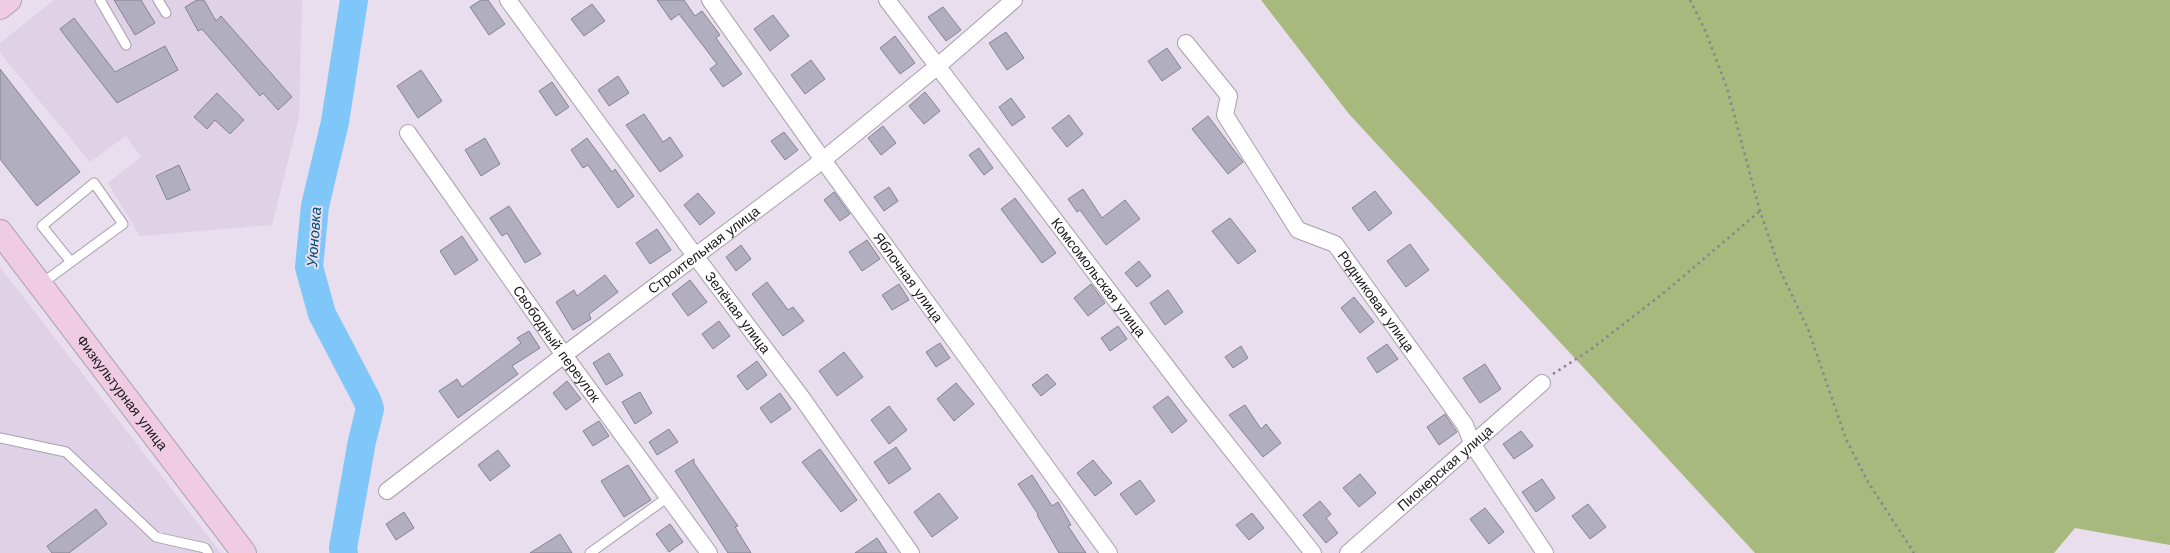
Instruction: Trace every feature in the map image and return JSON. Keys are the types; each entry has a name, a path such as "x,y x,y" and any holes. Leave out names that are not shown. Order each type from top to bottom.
{"street":[{"path":"0,7 9,0"},
{"name":"Зелёная улица","path":"508,0 802,398 911,553"},
{"name":"Яблочная улица","path":"710,0 823,160 1109,553"},
{"name":"Комсомольская улица","path":"887,0 939,65 1192,400 1312,553"},
{"name":"Строительная улица","path":"387,491 823,160 939,65 1014,0"},
{"name":"Родниковая улица","path":"1186,43 1229,96 1225,116 1298,230 1335,244 1465,425 1473,445 1545,553"},
{"name":"Свободный переулок","path":"408,133 564,355 709,553"},
{"name":"Физкультурная улица","path":"0,232 244,553"},
{"name":"Пионерская улица","path":"1348,553 1542,383"}],"lane":[{"path":"100,0 126,45"},
{"path":"158,0 166,13"},
{"path":"40,284 72,262 123,224 94,183 42,226 72,262"},
{"path":"0,438 66,452 156,536 205,548 208,553"},
{"path":"590,553 668,497"}],"path":[{"path":"1690,0 1705,30 1727,88 1760,211 1780,270 1808,329 1846,440 1868,482 1914,553"},
{"path":"1542,383 1566,364 1590,350 1666,291 1760,211"}],"shaded area":[{"path":"54,0 302,0 299,117 272,225 140,236 108,183 141,157 126,136 90,162 0,53 0,43"},
{"path":"0,267 221,553 0,553"}],"green space":[{"path":"1261,0 2170,0 2170,545 2075,528 2054,553 1755,553 1349,114"}],"building":[{"path":"114,0 141,0 155,23 135,35"},
{"path":"197,0 204,0 216,21 221,16 292,97 278,110 263,93 260,96 202,29 198,31 185,7"},
{"path":"481,0 488,0 505,24 489,35 470,7"},
{"path":"657,0 684,0 695,16 702,11 720,35 716,38 742,74 723,87 710,69 717,64 679,14 671,20"},
{"path":"592,4 605,21 584,36 571,19"},
{"path":"943,7 961,30 946,41 928,17"},
{"path":"773,15 789,36 770,51 754,29"},
{"path":"74,18 115,72 165,46 178,70 117,103 60,29"},
{"path":"1006,32 1024,58 1007,70 989,43"},
{"path":"895,36 915,63 900,74 880,48"},
{"path":"1167,48 1181,68 1162,81 1148,61"},
{"path":"811,60 825,79 805,94 791,75"},
{"path":"0,69 80,172 37,206 0,159"},
{"path":"421,70 442,101 418,118 397,86"},
{"path":"618,76 629,93 609,106 598,90"},
{"path":"552,82 569,107 556,116 539,91"},
{"path":"925,92 940,111 924,124 909,106"},
{"path":"217,93 244,120 230,134 215,120 207,129 194,117"},
{"path":"1011,98 1025,117 1012,126 999,107"},
{"path":"644,114 663,142 670,137 683,156 660,172 626,125"},
{"path":"1069,115 1083,134 1067,147 1052,128"},
{"path":"1208,116 1243,162 1228,174 1192,129"},
{"path":"883,126 896,143 881,155 868,138"},
{"path":"784,132 798,150 785,160 771,141"},
{"path":"485,138 500,164 481,176 465,150"},
{"path":"587,138 612,172 615,169 634,196 618,208 588,165 583,168 571,150"},
{"path":"979,148 993,168 984,175 969,155"},
{"path":"179,165 190,190 167,200 156,176"},
{"path":"889,187 898,201 884,211 874,197"},
{"path":"1083,189 1102,218 1125,200 1140,219 1106,245 1080,210 1077,212 1068,199"},
{"path":"1375,191 1392,213 1369,231 1352,208"},
{"path":"834,192 850,214 840,221 824,200"},
{"path":"698,193 715,213 700,225 684,205"},
{"path":"1015,198 1056,253 1042,263 1001,209"},
{"path":"509,206 541,254 525,263 507,233 502,236 490,218"},
{"path":"1230,218 1256,251 1238,264 1212,231"},
{"path":"657,229 671,250 650,264 636,243"},
{"path":"462,236 478,260 455,275 440,251"},
{"path":"867,240 880,259 862,271 849,252"},
{"path":"1410,244 1429,270 1406,287 1387,261"},
{"path":"741,245 751,259 736,271 726,257"},
{"path":"1139,261 1151,276 1137,287 1125,273"},
{"path":"605,275 618,292 589,314 591,319 573,330 556,302 574,290 577,296"},
{"path":"690,280 707,302 688,316 672,294"},
{"path":"767,282 788,310 793,307 804,321 783,336 752,294"},
{"path":"899,284 909,300 892,310 882,295"},
{"path":"1091,284 1105,303 1088,316 1074,298"},
{"path":"1168,290 1183,312 1165,325 1150,303"},
{"path":"1354,297 1374,322 1360,333 1341,308"},
{"path":"719,321 730,336 713,349 702,334"},
{"path":"1118,326 1127,339 1110,351 1101,338"},
{"path":"529,331 540,348 512,366 518,374 458,418 439,391 457,379 462,387 521,343 517,338"},
{"path":"940,343 950,358 936,367 926,352"},
{"path":"1387,344 1398,359 1377,373 1367,358"},
{"path":"1241,346 1248,358 1233,368 1225,357"},
{"path":"844,352 863,377 837,396 819,371"},
{"path":"609,353 623,375 606,385 593,363"},
{"path":"757,361 767,375 747,390 737,376"},
{"path":"1485,364 1501,389 1480,403 1463,378"},
{"path":"1047,374 1056,384 1041,396 1032,385"},
{"path":"567,381 581,399 566,410 553,393"},
{"path":"956,383 974,404 954,421 937,399"},
{"path":"640,392 652,413 635,424 622,402"},
{"path":"780,393 791,409 771,423 760,408"},
{"path":"1168,396 1187,421 1172,433 1153,407"},
{"path":"1245,405 1261,429 1266,424 1281,443 1263,457 1229,415"},
{"path":"889,406 907,430 889,444 871,420"},
{"path":"1445,414 1457,432 1439,445 1427,427"},
{"path":"599,421 609,436 593,446 583,431"},
{"path":"669,429 678,442 657,455 649,442"},
{"path":"1521,431 1533,446 1514,459 1503,444"},
{"path":"896,447 911,469 889,484 874,462"},
{"path":"820,449 857,500 841,512 802,462"},
{"path":"498,450 510,466 490,481 478,465"},
{"path":"694,459 694,463 738,526 735,527 751,553 728,553 675,471"},
{"path":"1093,460 1112,483 1095,496 1077,473"},
{"path":"628,465 651,500 624,517 601,481"},
{"path":"1360,474 1376,493 1359,507 1343,488"},
{"path":"1032,475 1052,506 1058,502 1071,525 1068,526 1086,553 1059,553 1038,514 1018,484"},
{"path":"1542,479 1555,498 1536,512 1522,492"},
{"path":"1140,480 1155,501 1136,515 1120,494"},
{"path":"939,493 958,518 932,537 914,512"},
{"path":"1320,501 1331,514 1326,518 1338,533 1326,543 1303,515"},
{"path":"1588,504 1606,527 1590,539 1572,516"},
{"path":"1485,508 1504,532 1489,544 1470,519"},
{"path":"96,509 107,524 69,553 52,553 47,546"},
{"path":"404,512 414,528 396,540 386,524"},
{"path":"1252,513 1264,528 1249,540 1236,525"},
{"path":"670,524 683,542 669,552 656,534"},
{"path":"560,534 572,553 530,553"},
{"path":"877,538 887,553 855,553"}],"waterway":[{"name":"Уюновка","path":"344,553 343,548 362,441 370,409 322,314 309,267 315,206 335,122 354,0"}]}
